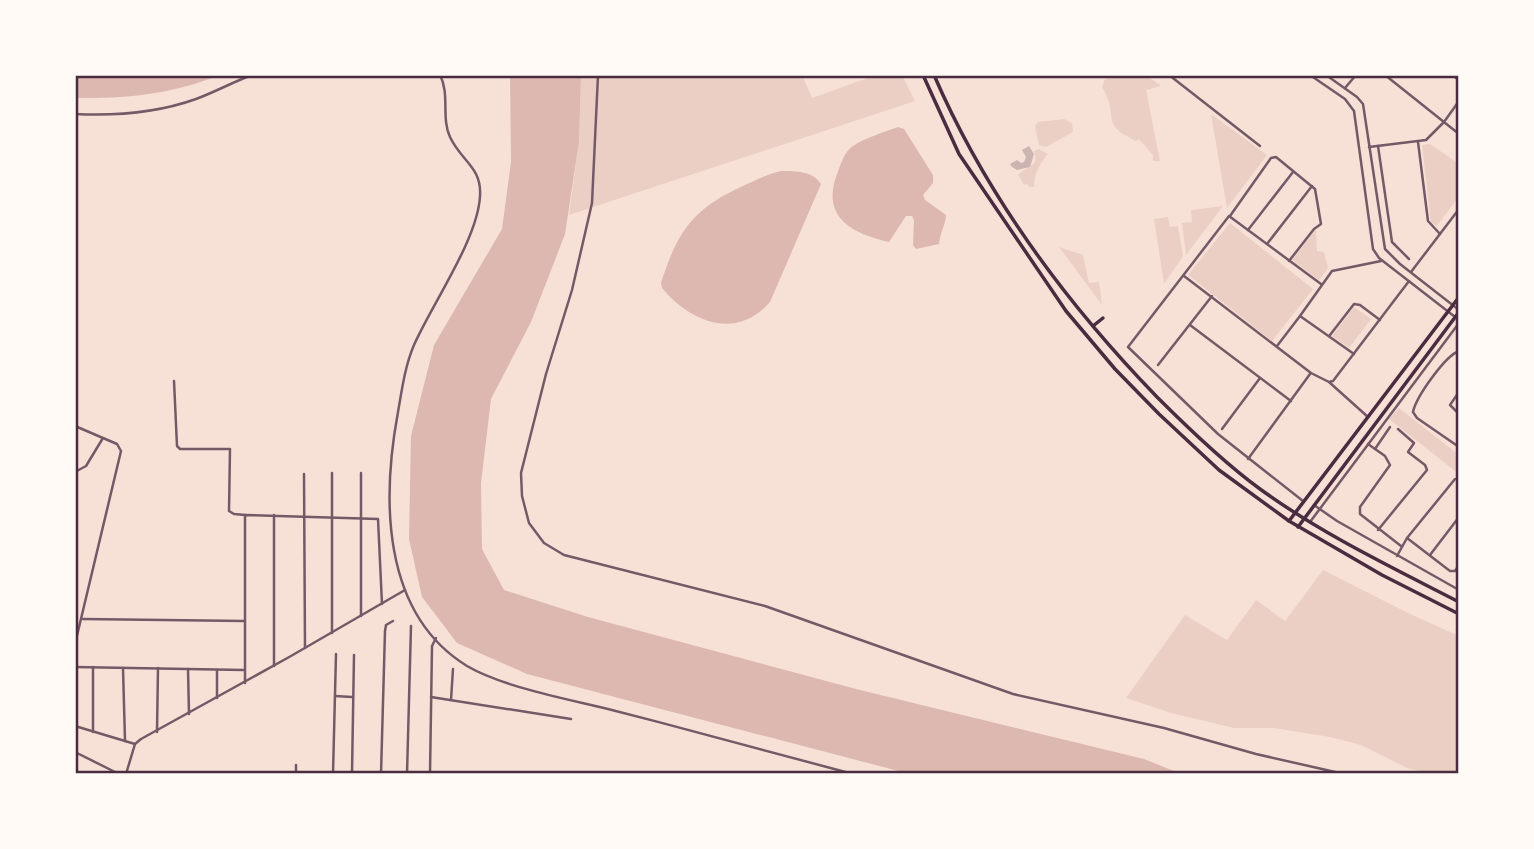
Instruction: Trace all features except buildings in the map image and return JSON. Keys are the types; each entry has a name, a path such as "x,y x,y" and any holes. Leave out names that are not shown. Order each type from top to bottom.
{"main road":[{"path":"922,75 960,154 1066,311 1115,369 1219,470 1289,522 1382,575 1459,614"},
{"path":"933,75 970,151 1005,207 1075,306 1123,362 1208,447 1257,487 1309,523 1459,602"},
{"path":"1289,522 1459,297"},
{"path":"1298,527 1458,320 1459,311"},
{"path":"1093,326 1103,318"}],"street":[{"path":"75,114 128,113 158,108 196,99 252,75"},
{"path":"440,75 444,85 449,135 478,174 481,195 478,211 464,247 415,344 404,376 391,452 393,554 404,590 418,616 436,638 466,665 502,680 575,702 853,774"},
{"path":"598,75 592,203 572,290 545,374 521,473 526,515 532,529 544,543 564,555 765,606 1013,694 1164,728 1256,754 1344,774"},
{"path":"1169,75 1260,146"},
{"path":"1309,523 1458,320 1382,260 1373,249 1354,111 1338,93 1310,75"},
{"path":"1326,75 1363,104 1384,247 1459,311"},
{"path":"1345,88 1356,75"},
{"path":"1385,75 1459,134"},
{"path":"1452,75 1459,80"},
{"path":"1368,148 1418,142 1430,137 1459,101"},
{"path":"1418,142 1428,221 1440,234"},
{"path":"1378,146 1392,242 1409,259"},
{"path":"1289,261 1321,224 1316,191 1276,157 1272,157 1230,216 1128,347 1187,405 1248,459 1303,502"},
{"path":"1248,230 1294,171"},
{"path":"1267,244 1312,186"},
{"path":"1411,272 1459,209"},
{"path":"1230,216 1321,284"},
{"path":"1277,346 1334,270 1382,260"},
{"path":"1184,276 1311,373 1329,383 1368,417"},
{"path":"1329,383 1409,281"},
{"path":"1158,365 1212,296"},
{"path":"1329,336 1354,304 1360,305 1380,320"},
{"path":"1300,316 1354,354"},
{"path":"1190,325 1291,401"},
{"path":"1459,351 1447,358 1417,400 1413,412 1417,418 1459,447"},
{"path":"1248,459 1311,373"},
{"path":"1222,429 1260,378"},
{"path":"174,381 177,446 180,449 230,449 229,510 234,514 379,520 382,604"},
{"path":"1459,392 1450,405 1459,414"},
{"path":"75,426 117,444 121,451 75,644"},
{"path":"1375,449 1390,427"},
{"path":"1378,530 1427,470 1425,465 1408,452 1413,440 1398,429"},
{"path":"75,472 86,467 104,438"},
{"path":"1368,444 1388,458 1390,466 1359,512 1362,518 1402,546"},
{"path":"332,473 332,633"},
{"path":"361,473 361,616"},
{"path":"304,474 305,648"},
{"path":"1397,556 1407,538 1455,479"},
{"path":"1314,505 1459,590"},
{"path":"274,515 274,666"},
{"path":"244,683 245,516"},
{"path":"1430,555 1459,517"},
{"path":"1407,538 1452,572 1459,565"},
{"path":"126,774 135,744 404,590"},
{"path":"75,613 82,617 244,621"},
{"path":"382,774 384,631 386,625 393,621"},
{"path":"407,774 411,626"},
{"path":"430,774 432,646 436,638"},
{"path":"333,774 336,654"},
{"path":"352,774 354,655"},
{"path":"75,667 244,670"},
{"path":"93,667 93,732"},
{"path":"123,667 125,741"},
{"path":"157,732 158,668"},
{"path":"188,668 189,714"},
{"path":"217,669 217,698"},
{"path":"451,700 453,669"},
{"path":"335,696 352,696"},
{"path":"431,697 571,719"},
{"path":"75,726 135,744"},
{"path":"75,752 118,774"},
{"path":"296,765 296,774"}],"shaded area":[{"path":"75,75 219,75 167,91 131,96 75,98"},
{"path":"510,75 581,75 579,142 565,234 531,322 491,399 481,483 482,549 504,590 588,617 856,689 1144,759 1179,773 1190,774 910,774 527,674 457,643 422,597 409,539 411,436 434,345 502,229 511,162"},
{"path":"581,75 802,75 812,98 876,75 902,75 915,101 569,215 579,142"},
{"path":"1110,75 1146,75 1161,86 1146,90 1160,161 1153,161 1153,155 1139,139 1136,141 1113,124 1110,106 1102,87"},
{"path":"1211,114 1267,155 1227,208"},
{"path":"1064,119 1072,123 1073,132 1046,147 1039,145 1035,126 1038,122"},
{"path":"898,127 904,129 933,175 933,183 923,195 925,200 946,215 939,244 916,249 913,245 912,216 906,216 889,242 852,228 836,212 833,189 847,152 863,140"},
{"path":"1430,144 1459,164 1456,178 1459,180 1459,196 1437,226 1431,222 1422,145"},
{"path":"1039,149 1048,154 1038,169 1034,187 1029,187 1024,185 1018,175 1034,164 1034,151"},
{"path":"781,171 809,174 821,184 770,302 757,314 728,324 700,318 686,310 673,300 661,283 680,236 710,204 751,182"},
{"path":"1223,206 1186,255 1182,223 1192,222 1191,210"},
{"path":"1168,217 1170,227 1178,226 1183,256 1164,284 1154,219"},
{"path":"1230,223 1313,289 1272,341 1188,275"},
{"path":"1316,229 1317,251 1324,252 1328,268 1319,280 1292,260"},
{"path":"1059,247 1083,255 1089,283 1099,282 1102,305"},
{"path":"1354,307 1371,319 1349,348 1332,336"},
{"path":"1399,408 1459,455 1459,474 1389,419"},
{"path":"1323,570 1459,636 1459,774 1433,774 1407,768 1361,745 1330,737 1274,728 1234,728 1171,713 1126,698 1185,615 1227,640 1256,600 1285,621"}]}
